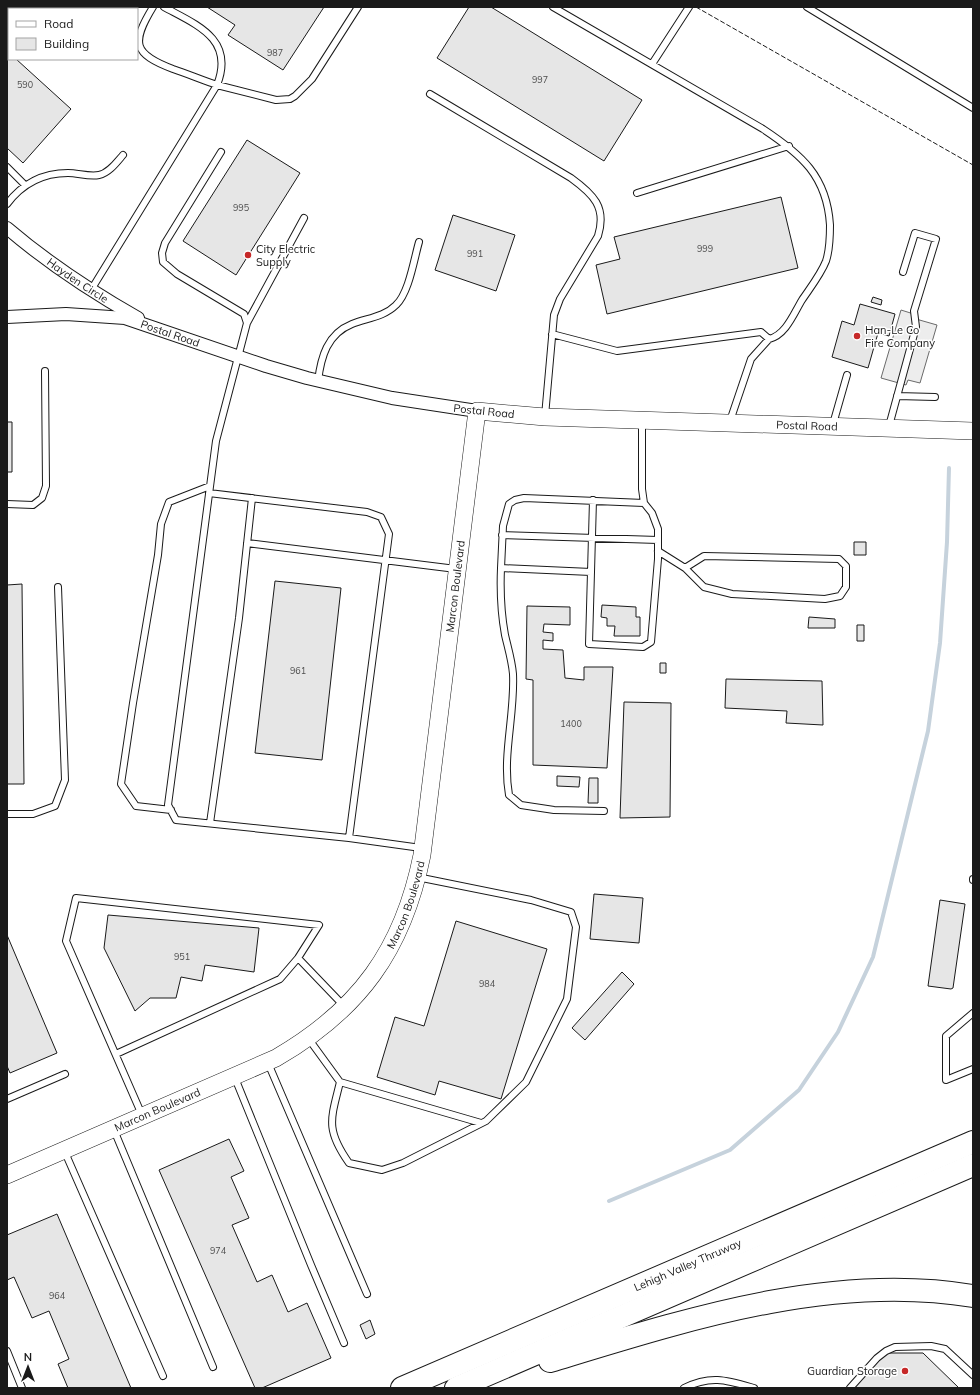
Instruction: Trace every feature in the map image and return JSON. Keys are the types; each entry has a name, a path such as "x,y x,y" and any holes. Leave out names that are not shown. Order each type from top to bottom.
{"highway":[{"path":"827,1204 973,1133"},
{"name":"Lehigh Valley Thruway","path":"402,1388 973,1142"},
{"name":"Lehigh Valley Thruway","path":"458,1388 973,1165"},
{"path":"458,1388 662,1328 769,1303 836,1293 874,1290 932,1291 973,1296"}],"street":[{"name":"Hayden Circle","path":"7,228 55,266 91,290 153,327"},
{"name":"Postal Road","path":"7,318 66,314 102,315 125,318 318,381 392,398 477,411 545,417 973,431"},
{"name":"Marcon Boulevard","path":"7,1175 267,1062 308,1038 345,1007 365,986 382,962 396,937 407,910 417,877 423,848 477,411"}],"lane":[{"path":"152,7 140,33 140,47 142,53 153,62 217,85 276,100 290,99 312,79 358,7"},
{"path":"91,290 217,85 222,73 222,63 216,42 209,33 164,7"},
{"path":"553,7 763,129 789,146 802,158 823,188 829,206 831,243 826,261 785,328 774,338 769,339 751,359 729,423"},
{"path":"652,64 689,7"},
{"path":"807,7 973,108"},
{"path":"430,94 571,178 595,199 602,214 602,226 598,236 560,299 554,315 545,417"},
{"path":"636,193 789,146"},
{"path":"221,152 165,243 162,253 163,262 177,274 244,314 248,323"},
{"path":"7,204 25,185 41,176 67,173 100,175 108,171 123,155"},
{"path":"7,167 25,185"},
{"path":"304,218 248,323 216,441 168,806 176,820 349,838 423,848"},
{"path":"889,428 916,327 914,311 936,239 915,233 903,272"},
{"path":"318,381 321,359 327,345 336,335 351,325 385,313 397,304 404,293 419,242"},
{"path":"552,334 617,351 761,332 769,339"},
{"path":"7,504 34,505 42,498 46,486 45,371"},
{"path":"832,426 847,375"},
{"path":"897,396 935,397"},
{"path":"593,500 589,644 643,647 651,642 658,551 658,529 652,513 644,503 642,489 642,420"},
{"path":"171,810 136,806 121,784 158,555 161,524 169,502 210,486"},
{"path":"209,493 368,512 381,517 389,534 349,838"},
{"path":"210,823 239,618 252,498"},
{"path":"604,811 554,810 521,805 509,795 505,776 513,702 513,675 505,634 501,602 502,526 509,504 515,500 524,498 644,503"},
{"path":"502,535 658,540"},
{"path":"247,543 458,569"},
{"path":"658,551 685,568 704,587 732,594 825,599 840,596 846,587 846,566 839,559 704,556 685,568"},
{"path":"501,568 591,572"},
{"path":"7,814 33,814 55,806 65,780 58,587"},
{"path":"340,1082 331,1122 338,1148 349,1163 382,1170 403,1163 486,1121 526,1082 567,999 576,927 571,912 531,900 417,877"},
{"path":"116,1054 280,978 298,958 319,925 76,898 66,941 143,1116"},
{"path":"298,958 345,1007"},
{"path":"973,1014 946,1036 946,1080 973,1069"},
{"path":"308,1038 340,1082 481,1124"},
{"path":"267,1062 367,1294"},
{"path":"7,1099 65,1074"},
{"path":"234,1076 344,1343"},
{"path":"114,1129 214,1366"},
{"path":"64,1150 162,1376"},
{"path":"850,1388 877,1358 886,1351 895,1347 931,1346 945,1349 973,1376"},
{"path":"7,1351 22,1388"},
{"path":"684,1388 711,1379 725,1380 754,1388"}],"shaded area":[{"path":"901,310 917,315 916,319 937,325 920,383 908,380 906,385 881,378"}],"building":[{"path":"207,7 324,7 283,70 228,35 235,25"},
{"path":"469,7 491,7 642,100 604,161 437,58"},
{"path":"8,54 8,60 17,60 71,109 23,163 7,148"},
{"path":"247,140 300,173 236,275 183,241"},
{"path":"781,197 798,268 607,314 596,265 620,259 614,237"},
{"path":"453,215 515,235 496,291 435,270"},
{"path":"873,297 882,300 881,305 871,302"},
{"name":"Han-Le Co Fire Company","path":"860,304 895,314 889,336 878,333 868,368 832,357 842,321 854,325"},
{"path":"7,422 12,422 12,472 7,472"},
{"path":"854,542 866,542 866,555 854,555"},
{"path":"275,581 341,588 322,760 255,753"},
{"path":"22,584 24,784 7,784 7,585"},
{"path":"602,605 636,607 636,617 640,617 640,636 614,636 615,626 607,626 607,618 601,617"},
{"path":"527,606 570,607 570,625 544,624 543,632 553,633 553,641 543,640 543,649 563,650 565,678 584,680 584,667 613,667 607,768 533,765 533,680 526,679"},
{"path":"809,617 835,619 835,628 808,628"},
{"path":"857,625 864,625 864,641 857,641"},
{"path":"660,663 666,663 666,673 660,673"},
{"path":"726,679 822,681 823,725 786,723 787,711 725,708"},
{"path":"624,702 671,703 670,817 620,818"},
{"path":"557,776 580,777 579,787 557,786"},
{"path":"589,778 598,778 598,803 588,803"},
{"path":"594,894 643,898 639,943 590,939"},
{"path":"940,900 965,904 953,988 951,989 928,986"},
{"path":"108,915 259,928 254,972 205,965 202,981 181,977 176,998 150,998 135,1011 104,948"},
{"path":"456,921 547,949 501,1099 439,1081 435,1095 377,1077 395,1017 424,1026"},
{"path":"7,935 57,1053 10,1073 7,1066"},
{"path":"622,972 634,984 585,1040 572,1028"},
{"path":"229,1139 244,1171 231,1177 249,1218 232,1225 257,1282 272,1275 288,1312 307,1303 331,1358 262,1388 255,1388 159,1170"},
{"path":"57,1214 131,1388 68,1388 58,1364 69,1359 49,1311 32,1318 14,1277 7,1280 7,1235"},
{"path":"370,1320 375,1334 366,1339 360,1325"},
{"name":"Guardian Storage","path":"886,1353 923,1353 959,1388 853,1388"}],"waterway":[{"path":"609,1201 730,1150 799,1090 838,1032 873,957 928,731 940,643 947,542 949,468"}],"fence":[{"path":"696,7 973,165"}],"place":[{"name":"City Electric Supply","path":"248,255"},
{"name":"Han-Le Co Fire Company","path":"857,336"},
{"name":"Guardian Storage","path":"905,1371"}]}
